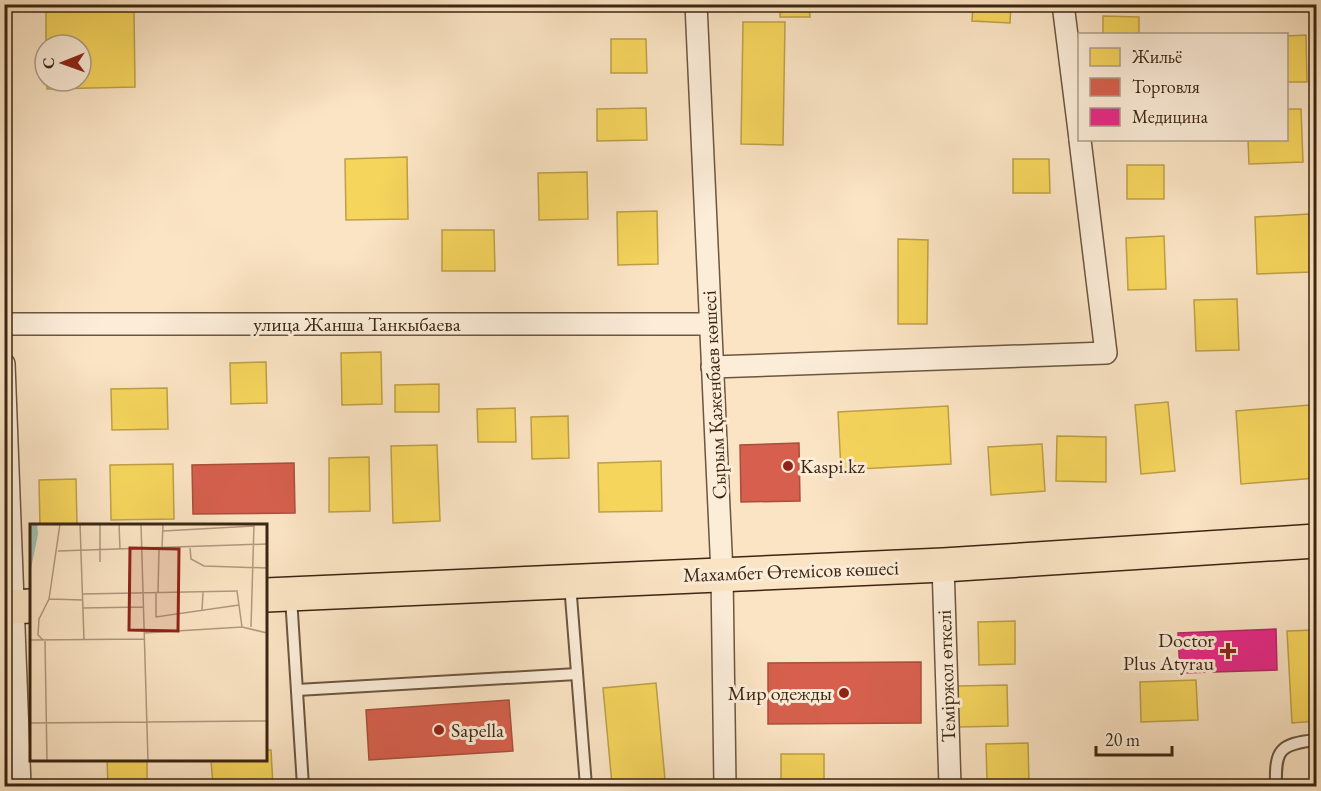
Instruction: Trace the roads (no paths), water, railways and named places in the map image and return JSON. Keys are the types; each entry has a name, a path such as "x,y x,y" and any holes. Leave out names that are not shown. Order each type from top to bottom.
{"main road":[{"name":"Махамбет Өтемісов көшесі","path":"278,594 943,565 1317,541"}],"street":[{"name":"Сырым Қаженбаев көшесі","path":"696,4 722,574 725,786"},
{"path":"1063,4 1078,123"},
{"path":"712,367 1106,353 1080,141"},
{"name":"улица Жанша Танкыбаева","path":"4,324 710,324"},
{"path":"4,364 17,606 20,786"},
{"name":"Теміржол өткелі","path":"943,565 950,786"}],"lane":[{"path":"569,581 586,786"},
{"path":"278,594 297,690 303,786"},
{"path":"297,690 577,674"},
{"path":"1276,786 1275,760 1284,749 1296,742 1317,740"}],"place":[{"name":"Kaspi.kz","path":"788,466"},
{"name":"Doctor Plus Atyrau","path":"1228,651"},
{"name":"Мир одежды","path":"844,693"},
{"name":"Sapella","path":"439,730"}]}
